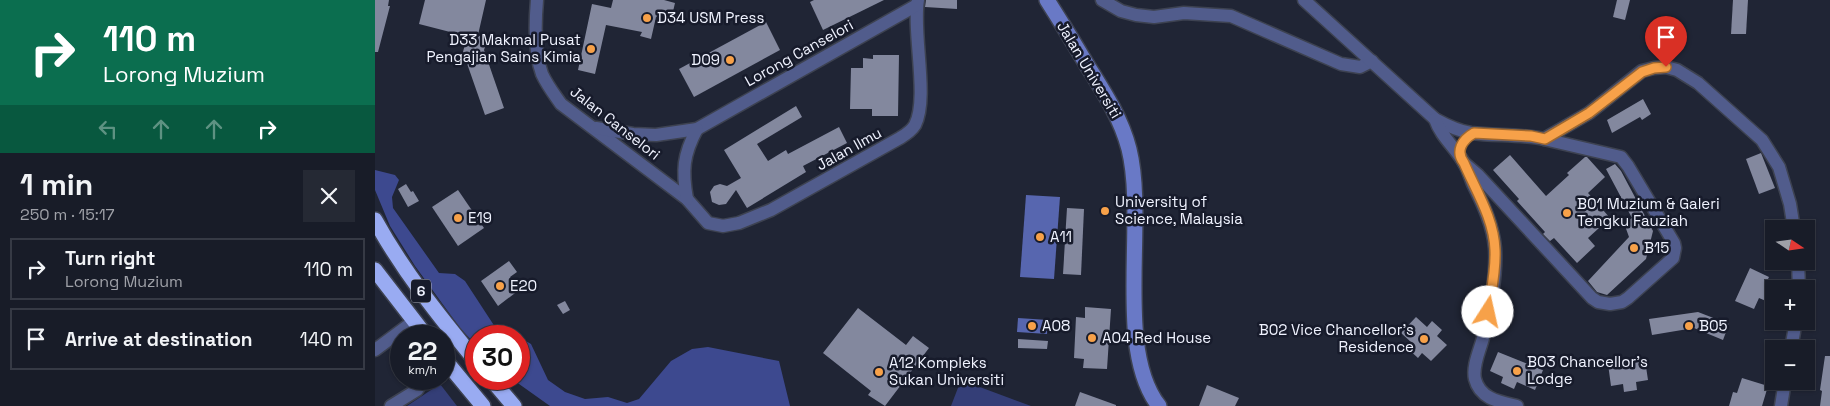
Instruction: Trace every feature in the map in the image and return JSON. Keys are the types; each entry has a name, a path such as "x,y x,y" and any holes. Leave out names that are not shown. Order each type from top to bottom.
{"highway":[{"name":"6","path":"375,220 394,254 411,278 465,347"},
{"name":"6","path":"375,270 418,325"},
{"path":"455,372 483,406"},
{"path":"500,390 513,406"}],"street":[{"name":"Jalan Canselori","path":"537,0 537,56 548,86 561,104 687,199"},
{"name":"Jalan Universiti","path":"1047,0 1120,120 1129,151 1136,206 1136,336 1142,368 1159,406"},
{"path":"1102,0 1121,11 1145,16 1184,14 1231,16 1341,64 1359,67 1372,61"},
{"path":"1304,0 1435,119 1451,127 1474,133 1531,136 1621,158 1628,166 1674,243 1675,253 1669,263 1622,302 1604,304 1592,298 1462,160 1438,130 1435,119"},
{"name":"Lorong Canselori","path":"595,128 633,134 656,135 697,129 918,2"},
{"name":"Jalan Ilmu","path":"687,199 708,222 723,226 739,223 793,199 900,138 914,126 919,110 918,2"},
{"path":"1545,139 1589,113 1642,72 1666,67 1677,70 1698,83 1762,140 1779,167 1793,220"},
{"path":"687,199 684,184 684,161 697,129"},
{"path":"1474,133 1462,143 1459,149 1462,160 1483,203 1495,249 1493,281 1475,369 1475,378 1482,392 1487,397 1517,406"},
{"path":"409,325 414,320"},
{"path":"375,350 390,341"},
{"path":"391,406 417,390"},
{"path":"1781,406 1784,390"}],"shaded area":[{"path":"375,170 395,175 399,180 392,197 393,208 439,273 455,274 465,281 494,325 465,325 465,333 460,328 415,266 390,226 375,190"},
{"name":"A11","path":"1026,195 1060,197 1054,279 1020,277"},
{"name":"A08","path":"1018,318 1048,320 1047,334 1017,332"},
{"path":"530,343 548,380 565,392 585,399 608,397 627,403 639,399 671,361 692,349 708,347 779,361 790,406 550,406 527,390 530,390"},
{"path":"961,380 1031,406 951,406"},
{"path":"431,390 445,390 457,406 407,406"}],"building":[{"path":"375,0 389,0 388,6 390,6 378,52 375,52"},
{"path":"425,0 486,0 478,35 487,41 484,50 504,108 485,115 463,52 466,40 453,37 454,33 419,24"},
{"path":"613,0 664,0 675,3 671,20 656,17 651,39 640,36 642,32 606,25 595,74 578,70 592,4 611,8"},
{"path":"814,0 884,0 823,30 810,2"},
{"path":"926,0 957,0 957,9 925,7"},
{"path":"1617,0 1630,0 1625,20 1613,17"},
{"path":"1733,0 1748,0 1746,34 1731,34"},
{"name":"D09","path":"766,22 780,50 694,97 679,69"},
{"path":"873,55 899,55 898,116 872,116 872,109 850,109 851,68 863,68 863,58 873,59"},
{"path":"1643,99 1651,114 1642,120 1640,117 1612,133 1607,120"},
{"path":"796,106 802,117 757,144 768,161 786,150 788,154 839,127 847,143 803,166 806,172 747,208 736,190 726,204 719,205 712,202 710,192 714,186 720,184 727,186 741,178 724,150"},
{"path":"1761,153 1775,188 1759,194 1746,159"},
{"name":"B01 Muzium & Galeri Tengku Fauziah","path":"1510,155 1546,196 1585,157 1605,177 1588,193 1610,218 1588,238 1595,246 1577,263 1554,238 1550,241 1543,234 1545,232 1517,201 1519,199 1493,170"},
{"name":"B15","path":"1615,164 1621,171 1653,231 1646,259 1607,295 1597,292 1588,281 1629,237 1624,223 1632,218 1606,169"},
{"path":"406,184 419,201 408,207 398,189"},
{"name":"E19","path":"458,190 484,228 458,246 432,207"},
{"path":"1067,208 1084,209 1081,275 1063,274"},
{"name":"E20","path":"509,261 517,272 510,277 519,290 498,306 481,281"},
{"path":"1750,268 1769,277 1765,280 1765,301 1759,298 1754,309 1735,301"},
{"path":"565,301 570,310 563,314 557,305"},
{"name":"A04 Red House","path":"1085,307 1111,309 1107,369 1083,368 1084,359 1074,358 1076,317 1085,318"},
{"name":"A12 Kompleks Sukan Universiti","path":"858,308 906,345 913,336 929,348 885,406 868,395 871,391 823,353"},
{"name":"B05","path":"1698,312 1729,324 1723,340 1694,328 1652,335 1649,319"},
{"name":"B02 Vice Chancellor's Residence","path":"1416,317 1427,327 1432,321 1442,330 1437,336 1447,345 1431,361 1422,353 1418,358 1406,347 1411,342 1401,333"},
{"path":"1018,339 1048,341 1047,349 1018,348"},
{"name":"B03 Chancellor's Lodge","path":"1498,352 1543,370 1535,390 1517,382 1514,389 1501,383 1503,377 1490,371"},
{"path":"1825,356 1830,356 1830,406 1820,406 1822,391 1820,390"},
{"path":"1645,360 1648,380 1636,382 1637,390 1624,392 1623,384 1611,386 1608,364"},
{"path":"1742,378 1765,385 1765,390 1767,390 1762,406 1729,406 1733,392 1737,393"},
{"path":"1207,385 1239,398 1235,406 1199,406"},
{"path":"1080,392 1116,405 1116,406 1075,406"}],"place":[{"name":"D34 USM Press","path":"647,18"},
{"name":"D33 Makmal Pusat Pengajian Sains Kimia","path":"591,49"},
{"name":"D09","path":"730,60"},
{"name":"University of Science, Malaysia","path":"1105,211"},
{"name":"B01 Muzium & Galeri Tengku Fauziah","path":"1567,213"},
{"name":"E19","path":"458,218"},
{"name":"A11","path":"1040,237"},
{"name":"B15","path":"1634,248"},
{"name":"E20","path":"500,286"},
{"name":"A08","path":"1032,326"},
{"name":"B05","path":"1689,326"},
{"name":"A04 Red House","path":"1092,338"},
{"name":"B02 Vice Chancellor's Residence","path":"1424,339"},
{"name":"B03 Chancellor's Lodge","path":"1517,371"},
{"name":"A12 Kompleks Sukan Universiti","path":"879,372"}],"route":[{"path":"1488,312 1493,281 1495,249 1489,220 1483,203 1460,158 1459,149 1462,143 1474,133 1531,136 1545,139 1589,113 1642,72 1666,67"}]}
